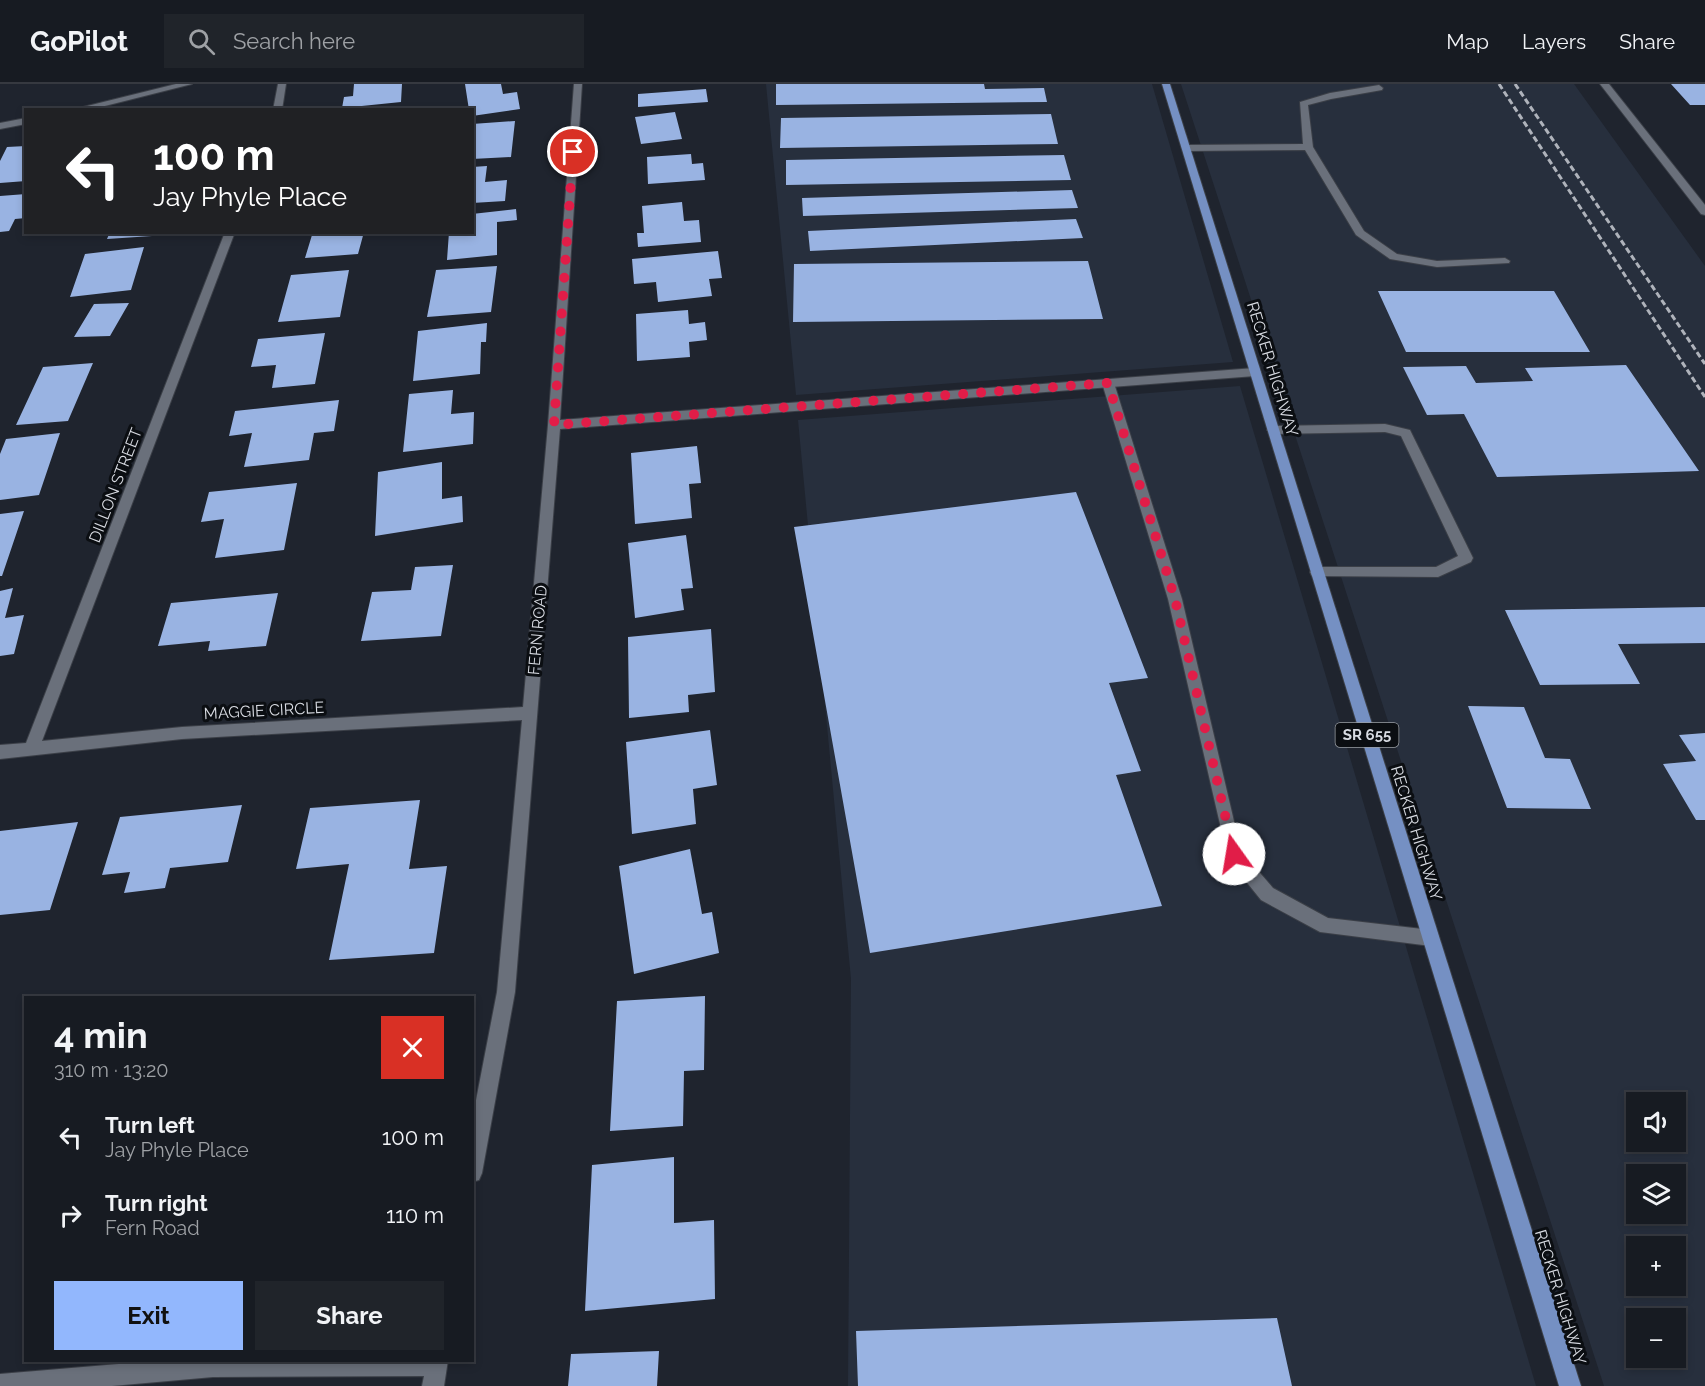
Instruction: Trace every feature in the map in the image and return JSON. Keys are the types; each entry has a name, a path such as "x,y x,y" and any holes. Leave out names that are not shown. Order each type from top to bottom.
{"main road":[{"name":"RECKER HIGHWAY","path":"1167,84 1570,1386"}],"street":[{"path":"84,108 188,84"},
{"path":"277,108 282,84"},
{"name":"FERN ROAD","path":"474,1162 506,992 554,425 578,84"},
{"path":"1604,84 1705,212"},
{"path":"1379,88 1330,96 1303,104 1308,147 1360,233 1394,257 1437,264 1505,261"},
{"path":"0,126 24,120"},
{"path":"1187,148 1308,147"},
{"name":"DILLON STREET","path":"31,749 229,234"},
{"path":"554,425 1255,372"},
{"path":"1108,383 1175,599 1234,854 1267,894 1326,926 1431,938"},
{"path":"1273,430 1385,428 1406,433 1466,558 1438,572 1317,572"},
{"name":"MAGGIE CIRCLE","path":"0,752 182,733 531,713"},
{"path":"0,1385 213,1367 436,1371"}],"shaded area":[{"path":"766,84 1152,84 1233,362 796,395"},
{"path":"1181,84 1574,84 1705,266 1705,1386 1604,1386"},
{"path":"1240,386 1536,1386 848,1386 851,979 798,420"}],"building":[{"path":"354,84 402,84 401,102 342,108 344,97 353,96"},
{"path":"465,84 501,84 503,94 517,92 520,109 474,116 474,108 469,108"},
{"path":"776,84 984,84 985,89 1044,88 1047,102 776,105"},
{"path":"1671,84 1705,84 1705,105 1690,105"},
{"path":"706,89 708,102 638,107 638,94"},
{"path":"675,112 682,139 641,144 635,117"},
{"path":"1051,114 1058,144 780,148 781,118"},
{"path":"515,121 511,157 474,159 474,124"},
{"path":"24,146 24,181 0,183 0,161 7,147"},
{"path":"691,154 692,164 703,163 705,180 648,184 647,157"},
{"path":"1064,155 1071,180 786,185 786,160"},
{"path":"487,166 485,182 507,180 505,201 474,203 474,167"},
{"path":"1072,190 1078,208 803,216 802,198"},
{"path":"24,194 24,218 15,219 9,231 0,232 0,196"},
{"path":"682,202 684,221 699,220 701,242 638,247 637,233 644,233 642,206"},
{"path":"516,209 517,220 497,222 497,255 447,260 449,234 474,234 474,214"},
{"path":"1076,219 1083,238 810,251 808,231"},
{"path":"109,234 153,234 152,236 107,239"},
{"path":"292,234 363,234 358,254 305,258 312,235 292,236"},
{"path":"144,247 131,290 70,297 85,254"},
{"path":"718,251 722,278 709,279 712,296 658,302 656,282 634,284 632,259"},
{"path":"1088,261 1103,319 793,322 794,264"},
{"path":"497,266 491,312 427,317 436,270"},
{"path":"349,270 340,317 278,322 291,275"},
{"path":"1378,291 1554,291 1590,352 1406,352"},
{"path":"129,303 110,336 74,337 94,304"},
{"path":"688,310 689,324 705,322 707,340 689,342 690,357 637,361 636,314"},
{"path":"487,323 486,342 481,342 480,374 413,381 418,331"},
{"path":"325,333 315,384 272,388 276,365 251,367 258,339"},
{"path":"93,363 68,421 16,425 43,367"},
{"path":"1626,365 1699,471 1497,477 1464,414 1427,415 1403,367 1466,366 1476,383 1533,381 1525,368"},
{"path":"453,390 451,414 474,412 473,444 403,452 409,394"},
{"path":"339,400 334,431 314,433 309,460 244,467 252,433 229,436 235,411"},
{"path":"60,433 39,495 0,500 0,454 6,439"},
{"path":"697,446 701,483 689,484 692,518 635,524 631,453"},
{"path":"442,462 442,499 462,496 463,522 375,536 378,472"},
{"path":"297,483 284,550 215,558 224,519 201,522 209,492"},
{"path":"1076,492 1148,678 1109,683 1141,771 1116,775 1162,906 870,953 794,527"},
{"path":"24,511 2,576 0,576 0,514"},
{"path":"686,535 693,588 681,589 684,610 635,618 628,543"},
{"path":"453,565 441,636 361,641 372,592 411,590 415,567"},
{"path":"13,588 5,618 24,615 14,654 0,656 0,591"},
{"path":"278,593 266,646 208,651 210,641 158,646 171,603"},
{"path":"1705,607 1705,643 1618,644 1640,684 1540,685 1505,610"},
{"path":"711,629 715,692 688,695 689,712 629,718 628,637"},
{"path":"1468,706 1524,707 1545,758 1570,759 1591,809 1507,808"},
{"path":"710,730 717,785 693,789 696,824 632,834 626,742"},
{"path":"1705,733 1705,820 1696,820 1663,764 1696,761 1679,735"},
{"path":"420,800 409,869 447,866 434,953 329,960 349,864 296,869 310,808"},
{"path":"242,805 228,862 170,868 165,888 124,893 130,872 102,875 120,817"},
{"path":"78,822 50,910 0,915 0,831"},
{"path":"690,849 702,914 712,912 719,953 634,974 619,866"},
{"path":"705,996 704,1070 684,1071 683,1126 610,1131 617,1001"},
{"path":"674,1157 674,1223 714,1220 715,1299 585,1311 592,1165"},
{"path":"1277,1318 1292,1386 858,1386 856,1331"},
{"path":"659,1351 657,1386 568,1386 571,1354"}],"railway":[{"path":"1499,84 1705,397"},
{"path":"1515,84 1705,364"}],"route":[{"path":"573,152 554,425 1108,383 1175,599 1234,854"}]}
